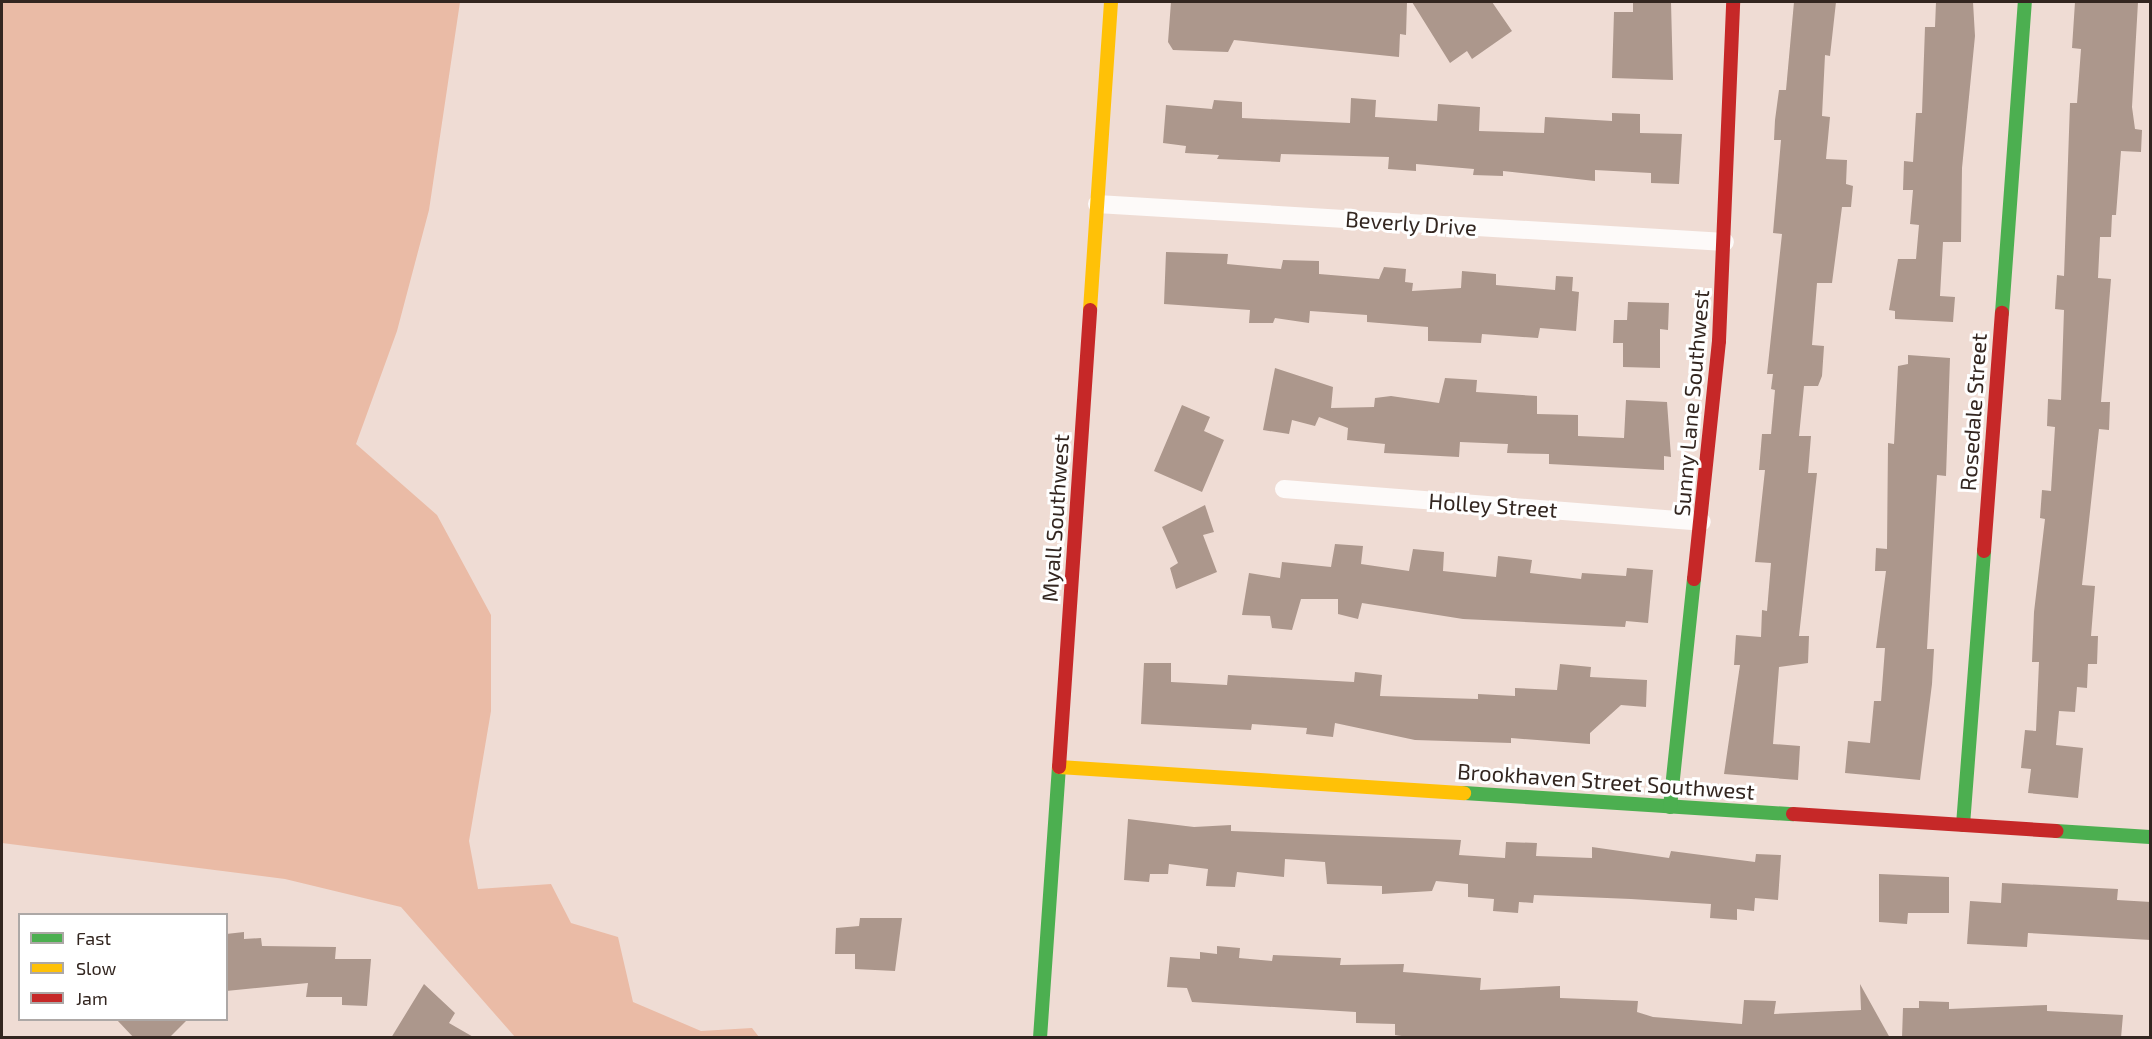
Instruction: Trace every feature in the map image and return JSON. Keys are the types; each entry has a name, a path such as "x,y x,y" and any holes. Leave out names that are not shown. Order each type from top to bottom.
{"street":[{"name":"Myall Southwest","path":"1042,1037 1111,2"},
{"name":"Sunny Lane Southwest","path":"1670,807 1702,522 1725,242 1733,2"},
{"name":"Rosedale Street","path":"1963,825 2025,2"},
{"name":"Beverly Drive","path":"1098,204 1725,242"},
{"name":"Holley Street","path":"1284,489 1702,522"},
{"name":"Brookhaven Street Southwest","path":"1059,768 2151,837"}],"shaded area":[{"path":"2,2 460,2 429,210 397,331 356,444 437,515 491,615 491,711 469,841 478,889 551,884 571,923 618,937 633,1002 701,1031 752,1028 759,1037 515,1037 401,907 285,879 2,843"}],"building":[{"path":"1171,2 1407,2 1406,35 1400,34 1399,57 1234,40 1228,52 1173,50 1168,42"},
{"path":"1412,2 1492,2 1512,31 1472,59 1467,51 1450,63"},
{"path":"1633,2 1671,2 1673,80 1612,78 1614,12 1633,12"},
{"path":"1794,2 1836,2 1830,56 1825,55 1822,116 1830,117 1826,159 1847,160 1846,184 1853,186 1851,207 1842,207 1832,283 1817,283 1812,345 1824,346 1822,376 1818,386 1804,386 1799,436 1811,436 1808,473 1817,473 1799,636 1809,636 1808,663 1779,667 1773,744 1800,746 1798,780 1724,774 1740,665 1734,665 1736,635 1761,637 1762,610 1767,611 1771,563 1755,562 1765,470 1759,470 1762,434 1771,434 1775,390 1771,389 1773,374 1767,374 1782,234 1773,233 1781,140 1774,140 1775,120 1779,90 1786,90"},
{"path":"1936,2 1973,2 1975,36 1962,168 1961,242 1943,242 1940,296 1955,297 1953,322 1895,319 1895,311 1889,310 1898,259 1916,259 1919,225 1910,224 1913,190 1903,190 1904,161 1913,162 1916,113 1922,113 1925,27 1935,27"},
{"path":"2075,2 2138,2 2132,107 2135,129 2142,130 2141,152 2121,151 2116,215 2112,215 2111,237 2100,237 2098,278 2111,279 2101,402 2110,402 2109,430 2099,429 2082,585 2095,586 2091,636 2098,636 2097,664 2088,664 2087,688 2077,687 2075,712 2059,711 2056,745 2083,748 2078,798 2028,793 2031,769 2021,768 2025,730 2036,731 2039,662 2032,662 2034,612 2045,519 2040,518 2042,490 2051,491 2055,427 2047,426 2048,399 2061,400 2064,310 2055,309 2057,275 2064,276 2070,103 2077,103 2081,49 2072,48"},
{"path":"1351,98 1376,100 1375,117 1437,121 1438,104 1480,107 1479,131 1544,133 1545,117 1612,121 1612,113 1640,114 1640,133 1682,134 1679,184 1651,183 1651,173 1595,170 1595,181 1503,171 1503,176 1473,175 1474,169 1416,164 1416,171 1388,169 1389,157 1281,154 1280,162 1217,159 1219,155 1185,153 1186,146 1163,143 1166,105 1212,109 1214,100 1242,102 1242,118 1350,123"},
{"path":"1166,252 1228,254 1227,264 1281,269 1283,260 1319,261 1319,274 1379,279 1384,267 1406,269 1405,282 1413,283 1412,291 1461,288 1462,271 1496,274 1496,285 1555,290 1556,276 1573,277 1572,291 1579,292 1576,331 1540,328 1538,338 1482,334 1481,343 1428,341 1428,327 1367,322 1367,315 1310,311 1309,323 1275,318 1273,323 1249,323 1250,310 1164,304"},
{"path":"1628,302 1669,303 1668,330 1660,329 1660,368 1623,367 1623,343 1613,343 1614,320 1627,320"},
{"path":"1908,355 1950,358 1946,476 1937,475 1927,649 1934,649 1932,684 1920,780 1845,773 1848,741 1870,743 1874,701 1881,701 1885,648 1876,648 1886,571 1875,571 1876,548 1887,549 1888,443 1894,444 1898,366 1908,364"},
{"path":"1275,368 1333,387 1331,408 1374,407 1375,398 1391,396 1439,403 1445,378 1477,380 1476,392 1537,396 1537,414 1578,415 1578,436 1624,438 1626,400 1667,402 1671,457 1664,456 1664,470 1549,464 1549,454 1507,453 1508,444 1460,442 1459,457 1384,453 1385,444 1347,440 1348,428 1319,417 1315,426 1292,420 1289,434 1263,430"},
{"path":"1182,405 1210,417 1204,431 1224,440 1202,492 1154,471"},
{"path":"1205,505 1214,532 1203,535 1217,572 1176,589 1170,568 1178,563 1162,527"},
{"path":"1335,544 1363,546 1361,564 1409,571 1413,549 1444,552 1443,571 1496,577 1498,556 1532,560 1530,573 1581,579 1582,573 1626,576 1627,568 1653,570 1648,623 1626,621 1625,627 1463,619 1362,603 1358,619 1338,614 1338,599 1301,599 1292,630 1272,628 1270,616 1242,615 1249,573 1280,578 1282,562 1331,567"},
{"path":"1144,663 1171,663 1171,682 1227,685 1228,675 1354,682 1355,672 1382,675 1380,696 1478,699 1478,694 1515,696 1515,688 1557,690 1560,664 1591,667 1590,677 1647,680 1646,707 1621,705 1590,733 1590,744 1511,738 1511,743 1415,740 1335,723 1333,737 1306,734 1307,728 1252,724 1251,730 1141,724"},
{"path":"1128,819 1194,827 1231,825 1231,831 1461,840 1459,855 1505,858 1506,842 1537,843 1536,856 1592,858 1592,847 1669,858 1671,851 1755,862 1756,854 1781,855 1778,900 1755,898 1754,911 1737,909 1737,920 1710,918 1711,904 1534,895 1533,903 1519,902 1518,913 1493,911 1494,899 1468,897 1468,884 1436,881 1432,891 1382,894 1382,886 1327,884 1325,862 1285,859 1284,877 1237,872 1235,887 1206,886 1208,869 1169,864 1168,874 1150,874 1149,882 1124,880"},
{"path":"1879,874 1949,877 1949,913 1908,913 1907,924 1879,922"},
{"path":"2002,883 2118,889 2117,900 2151,902 2151,940 2028,933 2027,947 1967,944 1970,901 2001,903"},
{"path":"860,918 902,918 895,971 855,969 855,954 835,954 836,928 859,926"},
{"path":"244,932 244,939 261,938 262,946 336,947 335,959 371,959 367,1006 342,1005 342,997 306,997 308,983 228,991 228,934"},
{"path":"1217,946 1240,948 1239,958 1272,961 1273,955 1341,958 1340,965 1404,964 1403,972 1481,978 1480,990 1560,986 1560,998 1638,1001 1637,1012 1653,1017 1742,1024 1744,1000 1776,1001 1774,1014 1861,1010 1860,984 1890,1038 1415,1038 1395,1035 1395,1024 1356,1023 1356,1012 1192,1002 1187,988 1167,987 1170,957 1200,959 1200,952 1217,954"},
{"path":"424,984 455,1013 449,1023 475,1038 391,1038"},
{"path":"1919,1001 1949,1002 1949,1009 2047,1005 2047,1011 2123,1015 2121,1038 1902,1038 1903,1008 1919,1008"},
{"path":"118,1021 186,1021 169,1038 134,1038"}],"traffic: fast":[{"path":"2002,313 2025,2"},
{"path":"1963,825 1984,551"},
{"path":"1670,807 1694,579"},
{"path":"1040,1038 1059,767"},
{"path":"1464,793 1793,814"},
{"path":"2056,831 2150,837"}],"traffic: slow":[{"path":"1090,310 1111,2"},
{"path":"1059,767 1464,793"}],"traffic: jam":[{"path":"1694,579 1719,341 1733,2"},
{"path":"1059,767 1090,310"},
{"path":"1984,551 2002,313"},
{"path":"1793,814 2056,831"}]}
